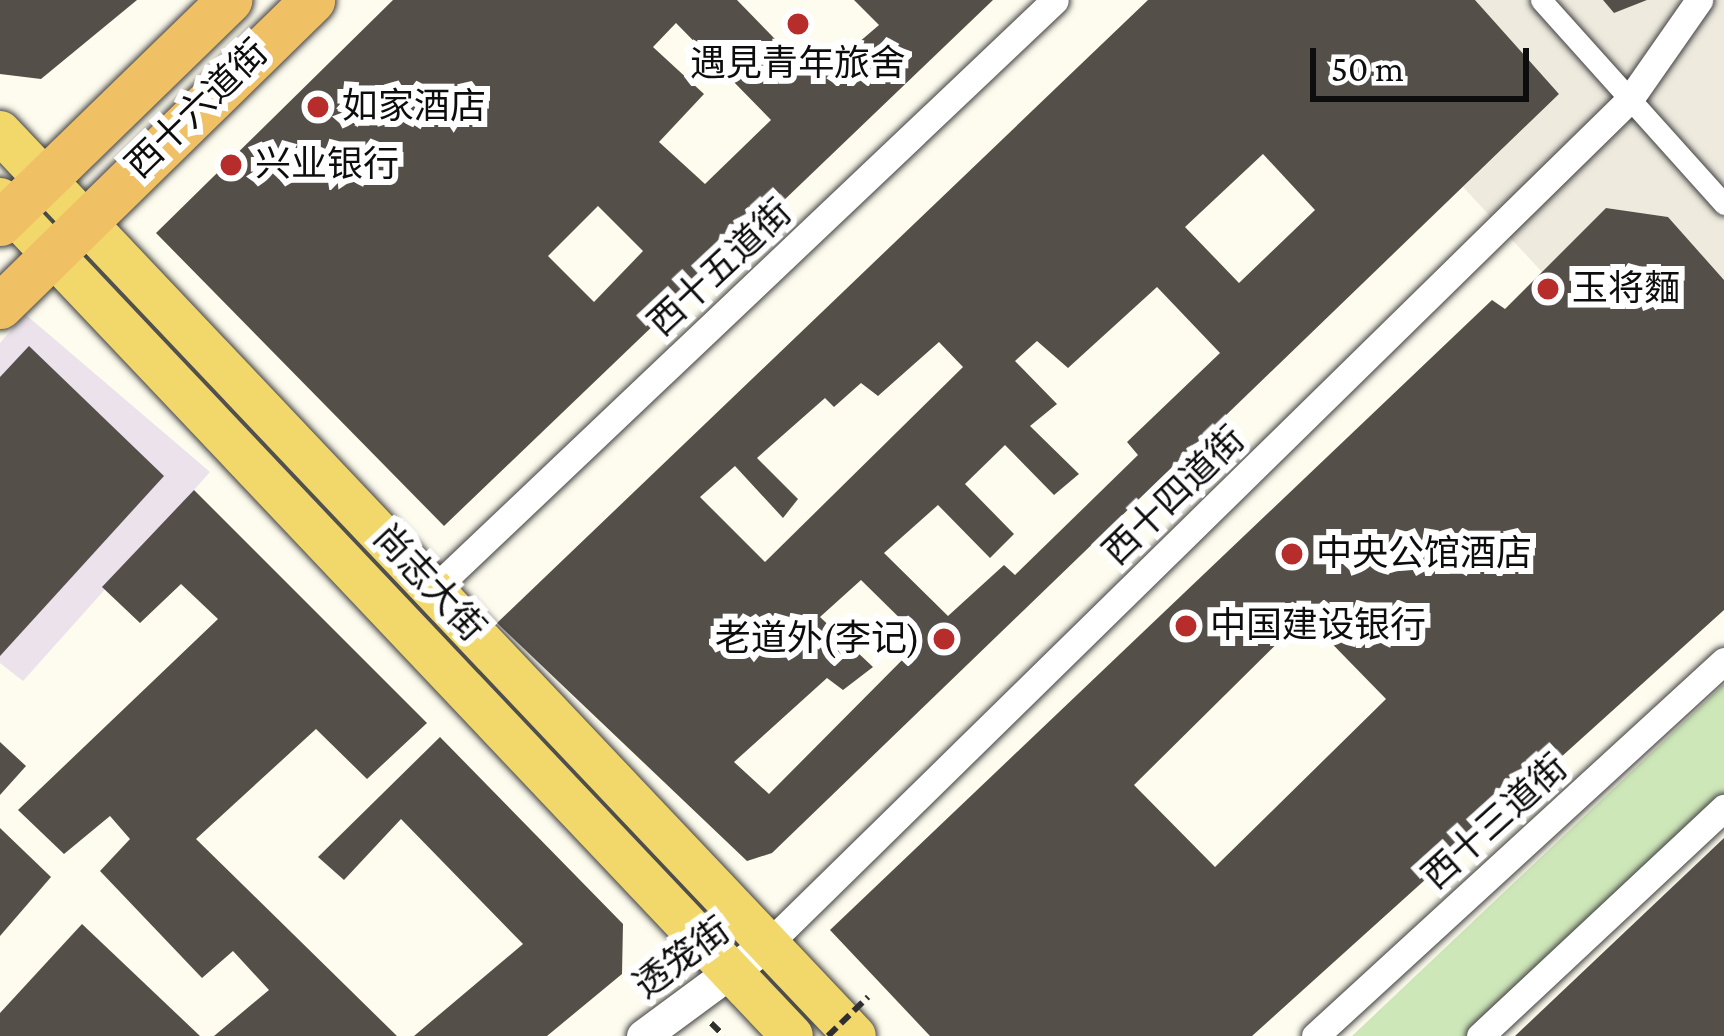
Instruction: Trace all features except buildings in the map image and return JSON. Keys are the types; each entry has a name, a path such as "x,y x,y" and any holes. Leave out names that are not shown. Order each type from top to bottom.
{"highway":[{"name":"西十六道街","path":"4,211 44,179 230,0"},
{"name":"西十六道街","path":"0,306 82,219 312,0"}],"main road":[{"name":"尚志大街","path":"0,132 768,944 862,1016"},
{"name":"尚志大街","path":"4,211 50,252 792,1036"}],"street":[{"name":"西十五道街","path":"435,588 1055,0"},
{"path":"1541,0 1724,204"},
{"name":"西十四道街","path":"768,944 1630,99 1699,0"},
{"name":"西十三道街","path":"1315,1036 1724,661"},
{"path":"1480,1036 1724,808"},
{"name":"透笼街","path":"643,1036 768,944"}],"path":[{"path":"827,1036 862,1016"}],"shaded area":[{"path":"1475,0 1603,0 1614,13 1647,0 1724,0 1724,280 1668,217 1606,208 1542,272 1463,187 1559,94"},
{"path":"25,314 210,472 23,681 0,663 0,343"}],"green space":[{"path":"1724,684 1724,796 1470,1036 1352,1036"}],"place":[{"name":"遇見青年旅舍","path":"798,24"},
{"name":"如家酒店","path":"318,107"},
{"name":"兴业银行","path":"231,165"},
{"name":"玉将麵","path":"1548,289"},
{"name":"中央公馆酒店","path":"1292,554"},
{"name":"中国建设银行","path":"1186,626"},
{"name":"老道外(李记)","path":"944,639"}]}
